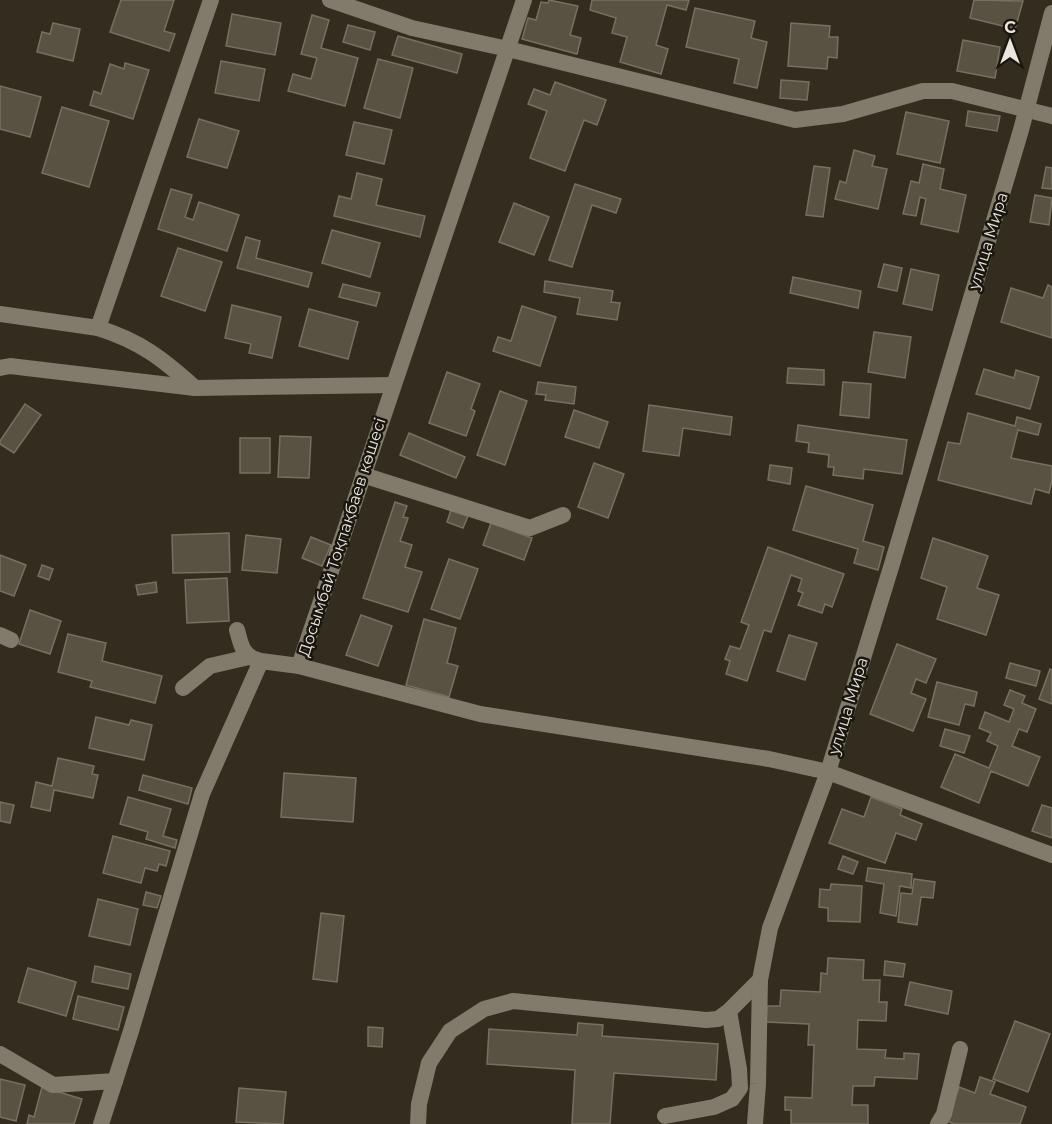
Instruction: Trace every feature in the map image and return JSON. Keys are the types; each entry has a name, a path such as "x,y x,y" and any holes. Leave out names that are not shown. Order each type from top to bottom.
{"street":[{"path":"98,328 211,0"},
{"path":"330,0 412,28 508,49 795,120 843,114 923,91 952,91 1052,116"},
{"name":"Досымбай Тоқпақбаев көшесі","path":"255,659 299,666 524,0"},
{"name":"улица Мира","path":"755,1124 760,980 770,928 828,771 896,552 1027,108 1052,13"},
{"path":"0,314 98,328 122,335 145,347 195,387"},
{"path":"0,368 10,366 195,387 393,385"},
{"path":"363,475 530,528 563,515"},
{"path":"237,630 242,648 255,659"},
{"path":"183,688 210,666 255,659"},
{"path":"101,1124 201,794 255,659"},
{"path":"299,666 480,714 769,759 828,771 1052,855"},
{"path":"418,1124 419,1104 429,1063 450,1031 484,1009 513,1001 706,1020 718,1019 760,980"},
{"path":"665,1116 714,1107 732,1099 740,1088 729,1011"},
{"path":"938,1124 944,1114 960,1049"},
{"path":"0,1054 53,1084 115,1081"}],"building":[{"path":"121,0 174,0 164,31 175,34 169,51 110,32"},
{"path":"549,0 578,6 570,35 581,38 577,54 522,39 528,18 536,20 541,2 548,3"},
{"path":"592,0 689,0 686,10 667,5 656,45 668,49 661,74 620,62 627,37 612,33 616,18 590,10"},
{"path":"974,0 1023,1 1015,29 970,18"},
{"path":"695,8 755,21 751,38 767,42 757,88 734,83 739,59 686,47"},
{"path":"232,14 281,23 275,55 226,46"},
{"path":"312,15 329,20 321,48 358,58 345,106 288,91 293,74 311,79 317,58 301,54"},
{"path":"53,23 80,29 73,61 37,52 42,32 50,34"},
{"path":"791,23 830,26 829,37 838,37 837,58 828,57 827,69 788,66"},
{"path":"348,25 375,32 370,50 343,42"},
{"path":"398,36 462,54 457,73 392,55"},
{"path":"963,40 1000,47 995,78 957,71"},
{"path":"378,59 413,68 400,118 364,108"},
{"path":"221,61 265,69 259,101 215,93"},
{"path":"125,63 149,70 133,119 90,105 94,91 101,94 110,64 124,69"},
{"path":"781,80 809,82 807,100 780,98"},
{"path":"555,82 606,100 597,125 584,120 565,171 530,158 547,111 528,104 534,89 550,95"},
{"path":"0,86 41,97 30,137 0,129"},
{"path":"62,107 109,121 89,187 42,173"},
{"path":"968,111 1000,116 997,131 966,126"},
{"path":"906,112 949,121 940,163 897,154"},
{"path":"199,119 239,131 227,168 187,157"},
{"path":"354,122 392,130 384,164 346,155"},
{"path":"854,150 875,156 872,166 887,169 878,209 835,199 840,181 846,183"},
{"path":"923,164 944,169 940,189 966,195 958,232 921,224 926,199 920,197 916,216 903,214 911,181 919,183"},
{"path":"814,166 830,168 823,217 806,215"},
{"path":"1046,167 1052,168 1052,189 1042,188"},
{"path":"357,173 382,179 376,205 425,216 420,237 334,216 339,196 351,199"},
{"path":"575,184 621,199 616,213 592,205 572,267 549,260"},
{"path":"171,189 192,195 185,217 193,220 199,202 239,215 227,251 158,229"},
{"path":"1035,195 1052,198 1049,225 1030,222"},
{"path":"514,203 549,217 534,255 499,242"},
{"path":"332,230 380,243 370,277 322,263"},
{"path":"246,237 260,241 256,258 312,273 308,287 237,268"},
{"path":"178,248 222,262 205,311 161,296"},
{"path":"884,264 902,268 897,291 878,287"},
{"path":"911,269 939,275 932,310 903,304"},
{"path":"793,277 861,291 858,308 790,293"},
{"path":"545,281 613,291 611,302 620,303 617,320 577,314 580,298 544,292"},
{"path":"343,284 380,293 376,306 339,297"},
{"path":"1048,285 1052,287 1052,338 1001,322 1011,288 1043,298"},
{"path":"232,305 281,317 272,358 249,353 251,344 225,338"},
{"path":"522,306 556,317 540,366 493,351 498,337 511,341"},
{"path":"309,309 358,322 348,359 299,346"},
{"path":"874,332 911,337 905,378 868,372"},
{"path":"788,368 824,370 824,385 787,383"},
{"path":"984,369 1014,378 1016,370 1039,377 1030,409 976,394"},
{"path":"447,372 480,384 471,409 475,411 466,436 429,423"},
{"path":"538,382 576,387 574,404 545,400 546,395 536,394"},
{"path":"843,382 871,384 869,418 840,415"},
{"path":"500,391 527,401 505,465 477,455"},
{"path":"25,404 41,415 14,453 0,444 0,441"},
{"path":"649,405 732,417 730,435 683,428 679,456 643,451"},
{"path":"574,410 608,422 599,448 565,437"},
{"path":"968,413 1015,426 1017,417 1041,424 1038,435 1018,430 1011,458 1052,466 1049,493 1035,489 1031,504 938,480 948,442 960,444"},
{"path":"798,425 907,440 902,474 864,469 863,479 833,475 834,467 828,467 829,455 808,452 809,443 796,441"},
{"path":"409,433 465,457 456,478 400,455"},
{"path":"280,436 311,437 309,478 278,477"},
{"path":"240,438 270,438 270,473 240,473"},
{"path":"594,463 624,474 608,518 578,507"},
{"path":"770,465 792,468 790,484 768,480"},
{"path":"806,486 873,505 863,541 884,547 878,570 854,563 858,549 793,530"},
{"path":"395,502 407,506 403,517 408,518 400,541 412,545 405,567 422,572 408,612 363,598"},
{"path":"451,510 468,516 463,528 447,522"},
{"path":"491,523 532,538 524,560 483,545"},
{"path":"229,533 230,572 173,573 172,535"},
{"path":"246,535 281,539 277,573 242,570"},
{"path":"311,537 331,545 322,566 302,558"},
{"path":"933,538 988,556 977,588 999,595 986,635 937,619 947,587 921,578"},
{"path":"768,547 844,574 832,607 825,604 822,613 798,605 803,593 798,591 802,579 791,575 771,632 764,630 747,681 726,674 730,661 725,659 730,646 740,649 749,625 741,622"},
{"path":"0,555 26,565 14,596 0,591"},
{"path":"449,559 478,569 460,619 431,609"},
{"path":"42,565 53,569 49,580 38,576"},
{"path":"227,578 229,621 187,623 185,580"},
{"path":"156,582 157,592 138,595 136,585"},
{"path":"30,610 61,621 50,654 19,644"},
{"path":"361,615 392,626 378,666 346,655"},
{"path":"424,619 456,628 447,663 458,666 449,697 406,685"},
{"path":"68,634 106,643 102,661 162,676 155,703 90,687 92,681 58,672"},
{"path":"789,635 817,643 805,680 777,671"},
{"path":"897,644 936,659 926,683 916,679 911,693 926,699 913,731 870,714"},
{"path":"1010,663 1040,671 1036,686 1006,678"},
{"path":"1050,669 1052,670 1052,704 1039,699"},
{"path":"937,682 977,692 974,706 965,704 959,725 928,717"},
{"path":"1010,690 1025,696 1022,703 1036,709 1027,732 1019,729 1012,746 1040,757 1028,786 991,771 979,803 941,787 955,754 989,768 998,746 987,741 991,733 979,728 985,712 1009,722 1014,709 1004,705"},
{"path":"96,717 129,725 131,720 152,725 144,760 89,748"},
{"path":"945,729 970,736 964,753 940,746"},
{"path":"58,758 94,766 92,774 98,775 93,798 54,790 50,811 31,807 36,782 52,786"},
{"path":"284,773 356,778 353,822 281,817"},
{"path":"143,775 192,788 188,804 139,790"},
{"path":"128,797 171,809 163,836 177,840 175,848 146,839 148,832 120,824"},
{"path":"871,797 902,809 900,815 922,824 916,840 896,833 885,863 829,843 842,809 864,817"},
{"path":"0,802 14,805 10,823 0,821"},
{"path":"1042,805 1052,808 1052,838 1032,831"},
{"path":"113,836 170,851 166,866 159,864 157,871 145,868 141,883 103,873"},
{"path":"843,856 858,862 853,874 838,869"},
{"path":"868,868 912,874 911,888 900,886 896,916 880,913 884,884 866,881"},
{"path":"914,879 935,882 933,898 921,897 917,925 898,922 901,893 912,894"},
{"path":"831,884 862,886 860,922 828,921 828,908 819,907 820,889 830,890"},
{"path":"146,892 161,896 157,908 143,905"},
{"path":"98,899 138,909 130,945 89,936"},
{"path":"321,913 344,916 337,982 313,979"},
{"path":"828,958 864,960 863,980 880,980 879,1002 887,1002 886,1021 858,1020 857,1049 886,1050 885,1058 904,1059 904,1053 919,1054 917,1079 875,1077 874,1086 853,1086 852,1105 868,1105 868,1124 791,1124 791,1110 785,1110 785,1097 812,1098 814,1045 808,1045 809,1024 766,1022 767,1006 780,1006 781,990 820,992 821,973 827,974"},
{"path":"885,961 905,964 903,977 884,975"},
{"path":"95,966 131,974 128,989 92,982"},
{"path":"28,968 76,982 66,1016 18,1002"},
{"path":"910,982 952,991 948,1014 905,1005"},
{"path":"78,996 124,1007 118,1030 73,1019"},
{"path":"1015,1021 1050,1034 1028,1092 993,1079"},
{"path":"578,1023 603,1025 602,1036 718,1044 716,1080 614,1073 610,1124 572,1124 575,1070 487,1064 489,1029 577,1035"},
{"path":"368,1027 383,1028 382,1047 368,1046"},
{"path":"980,1077 995,1082 990,1094 1026,1107 1020,1124 954,1124 947,1121 959,1087 975,1093"},
{"path":"0,1079 25,1085 16,1121 0,1117"},
{"path":"42,1087 82,1099 74,1124 27,1124 29,1115 34,1117"},
{"path":"239,1088 286,1092 283,1124 236,1122"}]}
